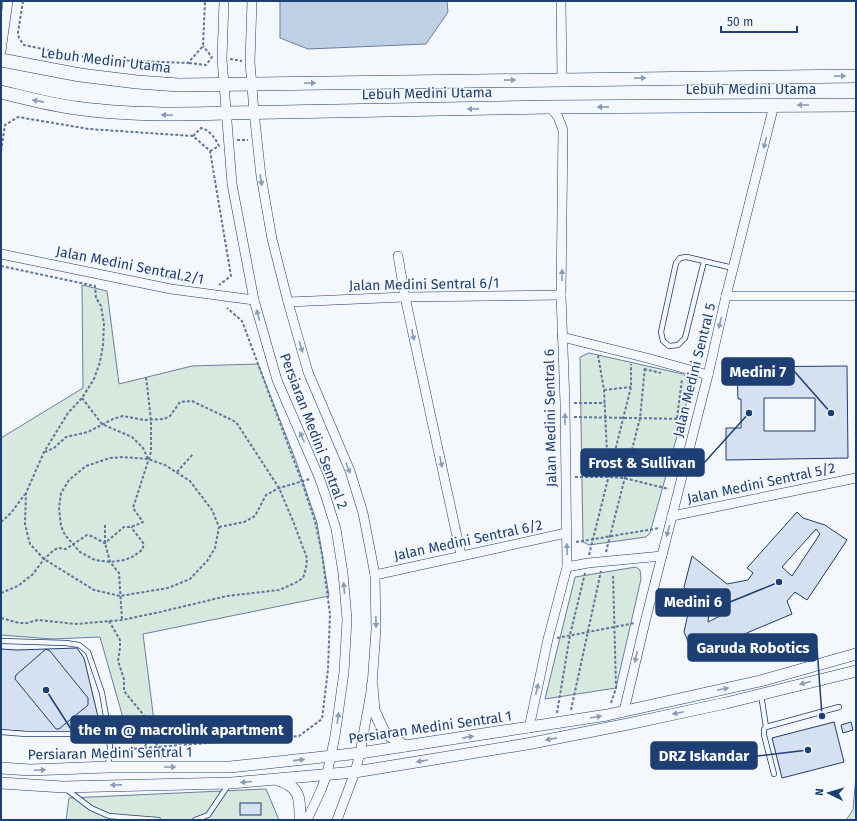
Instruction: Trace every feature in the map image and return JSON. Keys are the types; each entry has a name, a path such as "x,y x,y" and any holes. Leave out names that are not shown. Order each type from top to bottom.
{"main road":[{"name":"Lebuh Medini Utama","path":"1,60 80,75 137,82 179,85 856,76"},
{"name":"Lebuh Medini Utama","path":"1,92 76,108 137,114 177,115 254,112 550,107 856,105"}],"street":[{"path":"1,52 8,1"},
{"name":"Persiaran Medini Sentral 2","path":"224,1 222,59 232,184 254,300 276,380 319,476 336,529 343,573 347,619 344,672 327,774 307,820"},
{"name":"Persiaran Medini Sentral 2","path":"252,1 250,62 254,112 261,176 272,239 308,372 350,471 363,513 375,574 376,629 372,686 360,753 355,772 337,820"},
{"path":"561,1 562,79"},
{"name":"Jalan Medini Sentral 5","path":"624,711 774,105"},
{"name":"Jalan Medini Sentral 6","path":"529,728 548,640 567,568 565,403 561,295 563,130 558,118 550,107"},
{"name":"Jalan Medini Sentral 2/1","path":"1,254 171,290 254,300"},
{"path":"398,256 405,297 461,555"},
{"name":"Jalan Medini Sentral 6/1","path":"288,302 405,297 561,295"},
{"path":"726,296 856,296"},
{"path":"562,337 708,375"},
{"name":"Jalan Medini Sentral 5/2","path":"672,516 856,478"},
{"name":"Jalan Medini Sentral 6/2","path":"375,574 566,533"},
{"path":"567,568 588,563 662,556"},
{"name":"Persiaran Medini Sentral 1","path":"1,768 30,770 108,767 230,767 360,753 607,715 760,681 856,654"},
{"path":"1,783 63,787 230,783 355,772 527,744 635,722 856,671"},
{"path":"372,686 374,710 384,732 405,746"},
{"path":"277,779 289,783 298,794 300,803 300,820"}],"lane":[{"path":"704,261 685,338 678,346 669,346 662,341 661,332 676,263 680,258 687,257 704,261 733,268"},
{"path":"1,641 66,642 80,645 88,652 102,693 110,750 108,767"},
{"path":"761,694 766,727 764,729 764,735 774,774"},
{"path":"766,727 839,707"},
{"path":"1,732 26,734 108,734"},
{"path":"195,820 208,815 230,783"},
{"path":"63,787 82,802 100,813 109,816 158,820"}],"path":[{"path":"23,1 18,33 19,38 24,45 76,56 114,60 206,65 212,58 203,46"},
{"path":"188,63 203,46 205,1"},
{"path":"228,59 243,61"},
{"path":"1,151 6,125 18,117 89,129 193,136 210,151 231,276 220,285"},
{"path":"193,136 201,128 206,129 215,138 219,146 210,151"},
{"path":"237,140 251,141"},
{"path":"1,266 95,286 96,298 101,306 104,324 103,345 100,362 94,379 82,398 68,413 44,452 26,493 11,513 1,522"},
{"path":"129,749 299,736 322,719 328,670 330,614 322,554 302,482 242,321 227,308"},
{"path":"596,346 604,390 608,477"},
{"path":"555,724 570,635 588,563 592,540 631,387 632,354"},
{"path":"568,722 609,536 640,418 644,369 647,358"},
{"path":"644,369 660,373"},
{"path":"105,543 124,527 130,527 143,522 133,508 151,452 151,420 146,376"},
{"path":"677,418 682,379"},
{"path":"604,390 631,387"},
{"path":"82,398 102,424 132,437 143,448 148,459"},
{"path":"1,618 19,623 27,623 38,620 76,624 122,620 227,596 279,590 302,578 306,568 307,558 279,488 236,422 192,400 180,402 170,416 164,419 151,420 124,416 102,424 88,432 66,437 54,448 44,452"},
{"path":"565,403 605,403"},
{"path":"565,418 696,419"},
{"path":"177,472 193,454"},
{"path":"26,493 25,524 30,544 44,559 94,590 120,596 168,588 190,579 206,562 215,548 219,528 212,510 190,481 165,465 148,459 123,457 110,458 86,466 69,480 61,493 59,508 61,526 65,535 80,552 95,560 110,562 125,560 134,556 142,550 144,544 130,527"},
{"path":"219,528 244,522 255,516 266,495 279,488 319,476"},
{"path":"565,478 624,478 678,491"},
{"path":"105,525 105,543 110,562 119,573 122,620"},
{"path":"566,544 669,526"},
{"path":"1,594 18,586 33,574 44,559 58,548 66,548 87,535 105,543"},
{"path":"607,715 616,688 613,574"},
{"path":"110,621 120,640 118,661 124,679 124,691 146,718 149,735 139,768"},
{"path":"548,640 645,622"},
{"path":"149,735 158,746 165,767"}],"shaded area":[{"path":"82,285 107,291 119,384 192,366 258,364 296,461 317,523 329,596 143,634 156,737 129,739 100,637 52,639 1,635 1,438 83,388"},
{"path":"589,353 683,374 688,379 689,393 650,533 646,537 589,545 583,542 580,357"},
{"path":"636,567 640,570 641,579 616,688 545,699 575,577"},
{"path":"856,776 856,820 846,820 853,810"},
{"path":"266,789 279,820 66,820 69,798"}],"water":[{"path":"280,1 447,1 448,12 426,44 308,49 280,38"}],"building":[{"path":"847,366 848,458 726,460 726,428 741,428 741,399 738,399 737,367","holes":["764,398 815,398 815,431 764,431"]},
{"path":"797,512 803,518 825,525 847,540 807,600 795,592 787,601 792,614 711,648 710,645 693,653 684,632 692,595 684,587 692,556 727,584 748,580 753,573 747,568","holes":["816,529 820,534 792,576 782,567","710,605 722,615 708,622"]},
{"path":"77,648 84,658 99,721 86,731 49,733 1,730 1,649 17,650"},
{"path":"46,649 50,651 88,698 88,705 59,729 56,729 15,679 16,675"},
{"path":"834,722 844,762 782,778 772,738"},
{"path":"851,722 853,730 843,733 841,725"},
{"path":"240,803 261,803 261,815 240,815"}],"place":[{"name":"Frost & Sullivan","path":"749,413"},
{"name":"Medini 7","path":"831,413"},
{"name":"Medini 6","path":"779,582"},
{"name":"the m @ macrolink apartment","path":"46,690"},
{"name":"Garuda Robotics","path":"822,716"},
{"name":"DRZ Iskandar","path":"808,750"}]}
